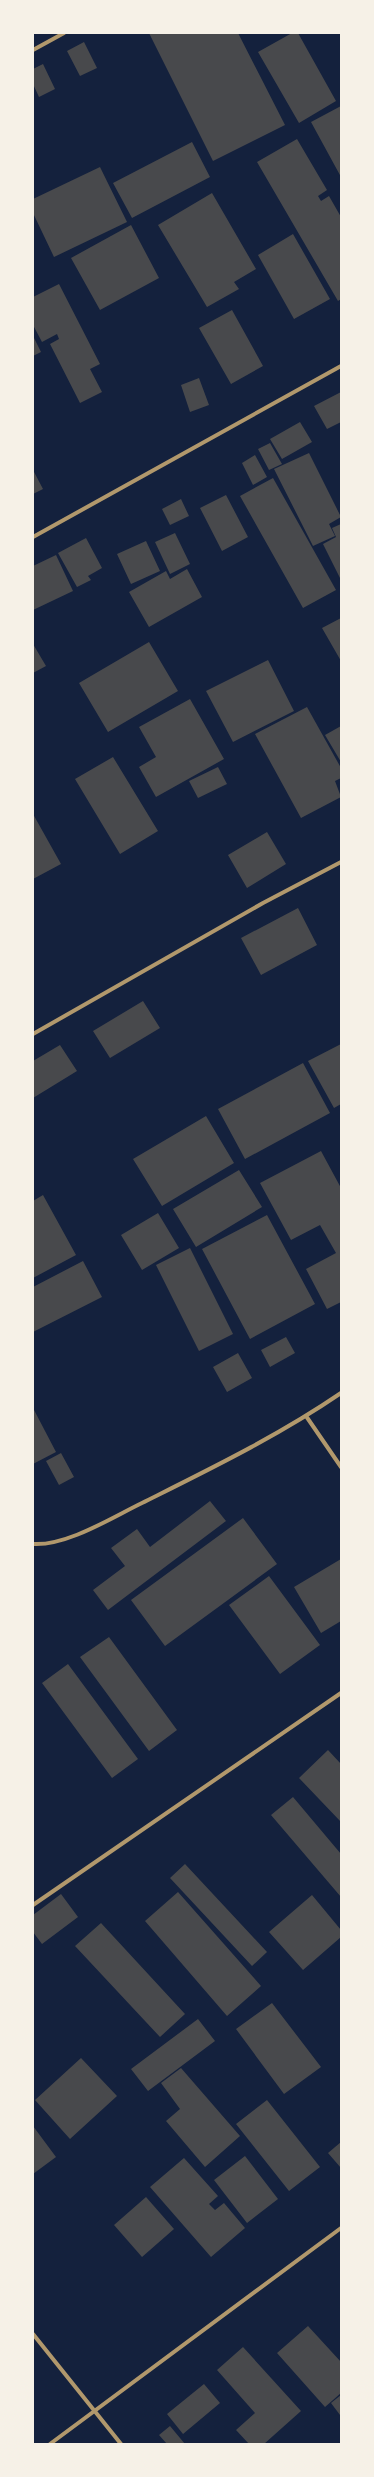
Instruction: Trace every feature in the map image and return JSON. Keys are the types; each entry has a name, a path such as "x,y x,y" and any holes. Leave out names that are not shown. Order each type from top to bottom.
{"street":[{"path":"33,50 64,33"},
{"path":"33,537 341,366"},
{"path":"33,1034 263,903 341,862"},
{"path":"33,1544 47,1544 86,1530 225,1462 306,1416 341,1393"},
{"path":"306,1416 341,1467"},
{"path":"33,1905 341,1693"},
{"path":"50,2444 341,2228"},
{"path":"33,2334 121,2444"}],"building":[{"path":"149,33 238,33 285,125 213,161"},
{"path":"292,33 298,33 336,101 299,123 258,52"},
{"path":"84,42 97,68 80,76 67,51"},
{"path":"43,64 55,89 39,97 33,84 33,69"},
{"path":"341,106 341,177 311,122"},
{"path":"297,139 327,190 318,196 321,201 329,196 341,217 341,299 338,301 257,162"},
{"path":"192,142 210,177 132,218 113,183"},
{"path":"100,167 127,222 54,257 33,213 33,199"},
{"path":"212,193 256,269 234,282 239,289 207,307 158,225"},
{"path":"131,225 159,278 100,310 71,258"},
{"path":"293,234 330,299 294,319 258,255"},
{"path":"59,284 100,364 90,369 102,392 80,403 50,344 59,339 57,334 42,342 33,325 33,297"},
{"path":"232,310 263,366 231,384 199,328"},
{"path":"33,336 41,352 33,356"},
{"path":"199,378 209,405 190,412 181,385"},
{"path":"341,392 341,422 327,429 314,406"},
{"path":"300,422 312,442 282,459 270,439"},
{"path":"270,443 282,464 269,470 258,449"},
{"path":"309,453 341,517 329,524 335,536 313,546 274,469"},
{"path":"255,455 267,477 253,485 242,463"},
{"path":"33,470 43,489 33,494"},
{"path":"273,478 336,590 303,608 240,496"},
{"path":"226,495 248,537 222,551 200,508"},
{"path":"181,499 189,516 170,525 162,509"},
{"path":"341,524 341,580 323,544 336,537 332,528"},
{"path":"175,533 190,564 170,574 155,542"},
{"path":"86,538 102,568 88,576 91,580 77,587 58,553"},
{"path":"146,541 160,571 131,584 117,554"},
{"path":"56,555 73,591 33,610 33,566"},
{"path":"187,569 202,597 149,627 129,592 166,571 170,579"},
{"path":"341,618 341,661 322,628"},
{"path":"149,642 178,691 108,732 79,683"},
{"path":"33,644 46,666 33,673"},
{"path":"268,660 294,711 233,742 206,691"},
{"path":"190,699 224,759 156,797 139,767 156,757 139,727"},
{"path":"307,707 341,768 341,778 335,781 341,797 301,818 255,734"},
{"path":"341,726 341,762 325,735"},
{"path":"113,757 158,831 120,854 75,779"},
{"path":"218,767 227,784 198,798 189,781"},
{"path":"33,814 61,864 33,879"},
{"path":"267,832 286,864 247,888 228,855"},
{"path":"298,908 317,945 261,975 241,938"},
{"path":"143,1001 160,1028 110,1058 93,1031"},
{"path":"341,1044 341,1104 334,1108 308,1061"},
{"path":"60,1045 77,1071 33,1098 33,1061"},
{"path":"303,1063 330,1113 245,1159 218,1109"},
{"path":"206,1116 234,1163 162,1206 133,1159"},
{"path":"321,1151 341,1188 341,1302 327,1309 306,1269 336,1253 320,1225 291,1240 260,1183"},
{"path":"239,1170 262,1207 196,1247 173,1209"},
{"path":"43,1195 76,1255 33,1278 33,1201"},
{"path":"158,1213 179,1248 142,1270 121,1235"},
{"path":"267,1215 315,1304 250,1339 202,1249"},
{"path":"190,1248 233,1334 199,1351 156,1265"},
{"path":"83,1261 102,1297 33,1332 33,1287"},
{"path":"286,1337 295,1353 270,1367 261,1350"},
{"path":"238,1353 252,1378 227,1392 213,1367"},
{"path":"33,1408 56,1452 33,1464"},
{"path":"61,1453 74,1477 59,1485 46,1461"},
{"path":"210,1501 226,1521 108,1610 93,1590 125,1566 111,1548 137,1529 150,1547"},
{"path":"243,1518 277,1564 165,1646 131,1600"},
{"path":"341,1559 341,1621 321,1633 294,1587"},
{"path":"269,1576 320,1645 280,1674 229,1605"},
{"path":"109,1637 177,1730 149,1751 80,1657"},
{"path":"68,1664 138,1759 112,1778 42,1683"},
{"path":"328,1750 341,1764 341,1822 299,1778"},
{"path":"293,1797 341,1854 341,1897 271,1815"},
{"path":"185,1864 267,1952 252,1966 170,1878"},
{"path":"178,1892 261,1986 227,2016 145,1921"},
{"path":"61,1894 78,1917 42,1944 33,1932 33,1915"},
{"path":"312,1895 341,1930 341,1937 303,1970 269,1932"},
{"path":"101,1923 185,2014 160,2037 75,1946"},
{"path":"272,2003 321,2067 284,2094 236,2029"},
{"path":"198,2019 215,2041 148,2091 131,2069"},
{"path":"81,2058 117,2096 70,2139 35,2100"},
{"path":"181,2068 240,2136 205,2167 166,2121 180,2109 161,2083"},
{"path":"267,2100 320,2167 289,2191 236,2124"},
{"path":"33,2126 56,2157 33,2174"},
{"path":"341,2142 341,2168 328,2153"},
{"path":"245,2156 278,2199 247,2223 214,2180"},
{"path":"184,2158 218,2196 209,2204 215,2210 224,2203 245,2228 211,2257 150,2187"},
{"path":"146,2197 174,2229 142,2257 114,2225"},
{"path":"308,2326 341,2362 341,2393 325,2407 277,2353"},
{"path":"243,2347 301,2411 264,2444 249,2444 236,2430 255,2413 217,2370"},
{"path":"204,2384 220,2403 183,2434 167,2414"},
{"path":"341,2395 341,2414 340,2415 331,2403"},
{"path":"170,2426 185,2444 167,2444 159,2435"}]}
